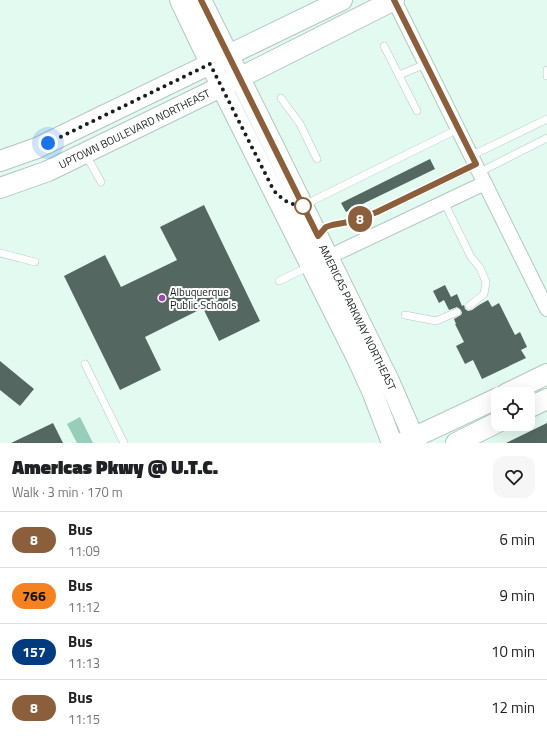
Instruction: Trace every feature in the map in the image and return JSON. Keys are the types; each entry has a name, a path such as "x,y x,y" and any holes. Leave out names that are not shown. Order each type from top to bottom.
{"street":[{"name":"AMERICAS PARKWAY NORTHEAST","path":"180,0 221,86 289,201 315,252 389,381 410,441"},
{"name":"AMERICAS PARKWAY NORTHEAST","path":"201,0 240,78 289,201 315,252 392,443"},
{"path":"0,161 37,148 342,0"},
{"path":"394,0 547,309"},
{"name":"UPTOWN BOULEVARD NORTHEAST","path":"0,188 48,171 240,78 394,0"},
{"path":"315,252 444,202 478,169"},
{"path":"520,387 547,374"},
{"path":"535,405 547,399"},
{"path":"410,441 491,401"},
{"path":"456,443 491,426"}],"lane":[{"path":"384,46 417,111"},
{"path":"399,75 426,64"},
{"path":"547,70 547,76"},
{"path":"281,98 300,124 317,159"},
{"path":"478,169 547,119"},
{"path":"289,201 458,128"},
{"path":"279,280 315,252 326,227 354,221 377,212 547,138"},
{"path":"85,153 101,182"},
{"path":"444,202 470,257 480,268 486,282 484,294 469,306"},
{"path":"0,253 35,262"},
{"path":"405,315 436,321 457,312"},
{"path":"85,364 124,443"}],"shaded area":[{"path":"80,417 93,443 77,443 67,424"}],"building":[{"path":"430,159 435,169 346,212 341,203"},
{"name":"Albuquerque Public Schools","path":"204,205 260,321 219,341 203,308 145,337 161,370 120,390 64,276 105,255 121,287 177,260 160,227"},
{"path":"445,285 451,297 457,294 462,306 464,305 465,309 468,311 488,300 492,307 499,303 515,335 520,332 527,347 521,350 526,358 482,379 473,360 465,364 456,346 464,342 454,319 461,315 461,310 457,307 449,310 444,300 439,303 433,291"},
{"path":"0,361 34,389 20,406 0,390"},
{"path":"53,423 63,443 11,443"},
{"path":"547,423 547,443 506,443 531,431 535,431 535,429"}],"bus line":[{"name":"8","path":"201,0 318,236 326,227 354,221 377,212 476,164 394,0"}],"place":[{"name":"Albuquerque Public Schools","path":"162,298"}],"route":[{"path":"48,143 210,64 274,191 286,201 294,205 303,206"}]}
